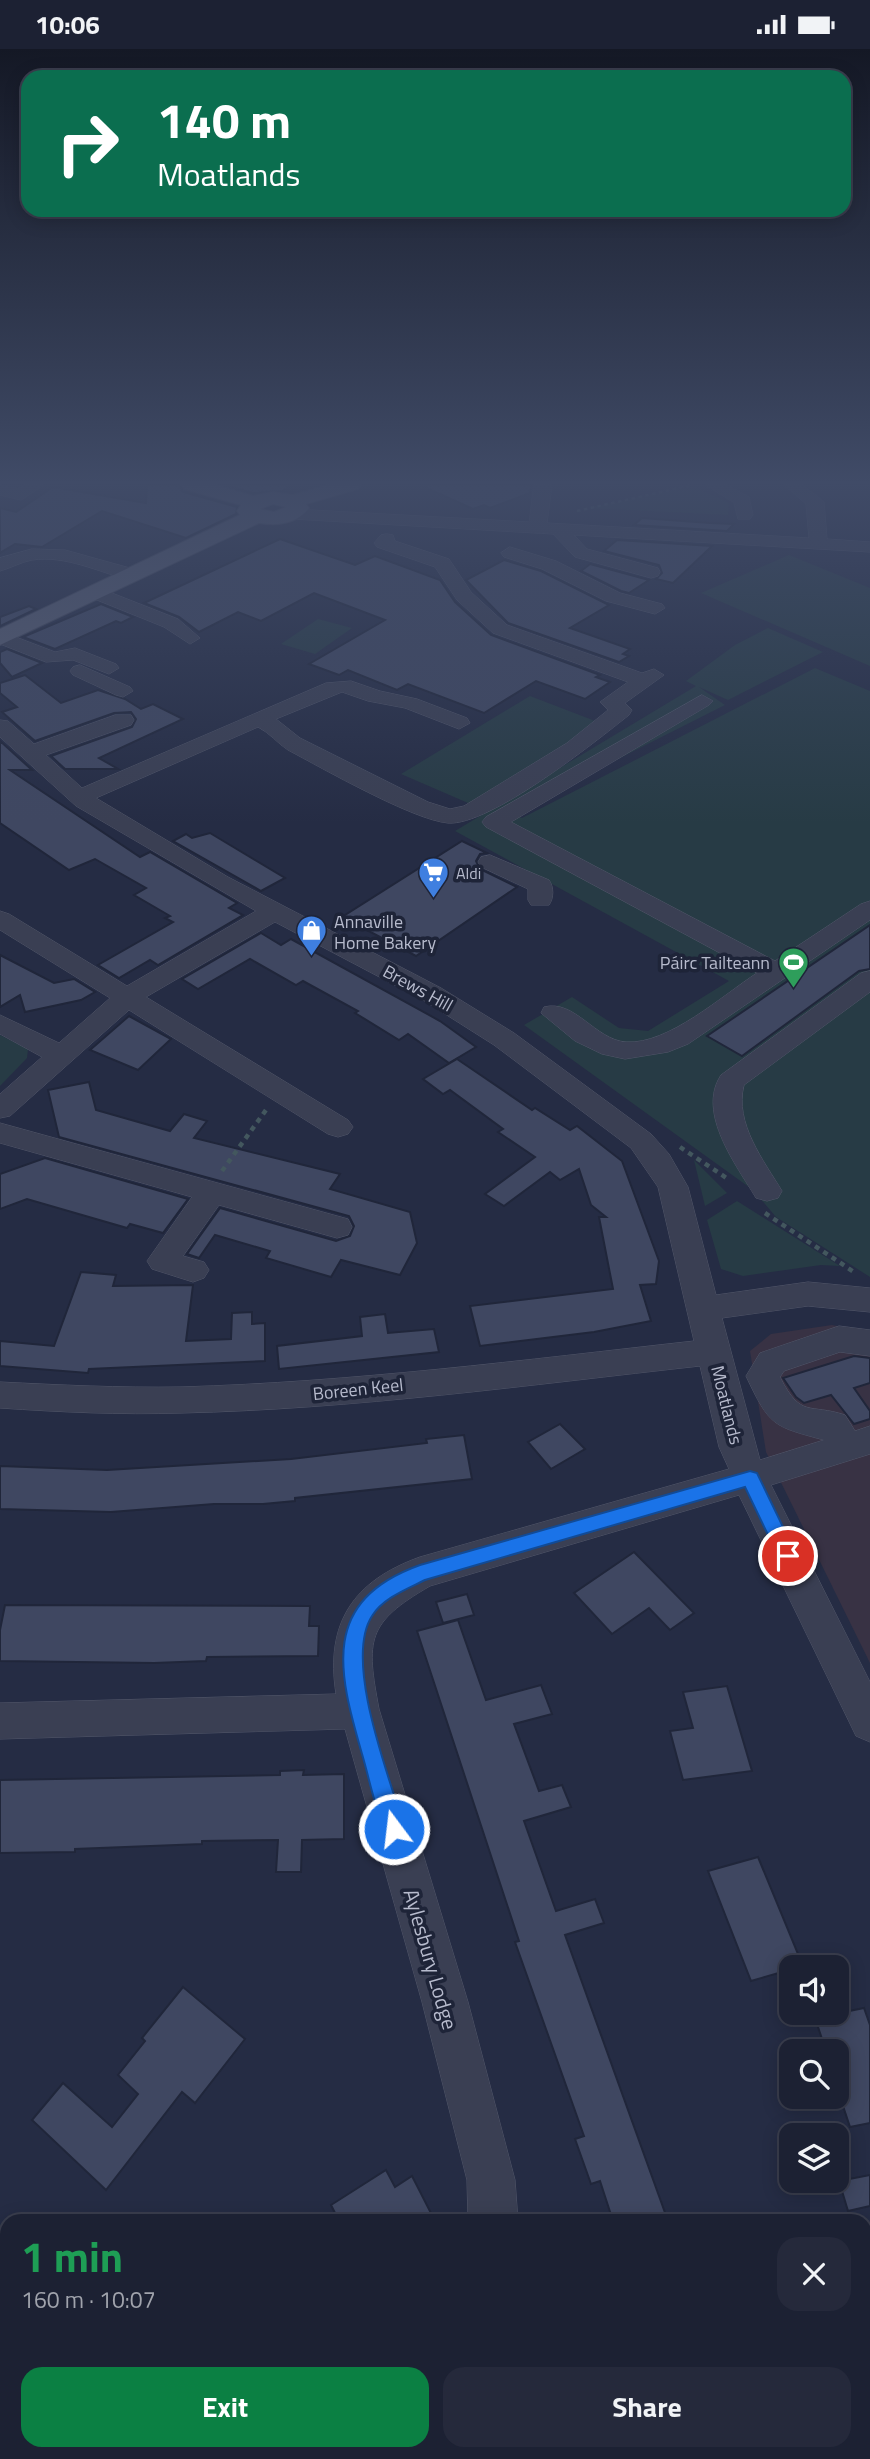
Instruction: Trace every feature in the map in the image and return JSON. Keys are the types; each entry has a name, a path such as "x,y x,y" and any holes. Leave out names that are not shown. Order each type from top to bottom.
{"main road":[{"path":"0,638 83,597"}],"street":[{"path":"108,597 171,623 190,638"},
{"path":"258,719 275,727 292,743 420,807 449,816 472,811 575,748 621,711 611,702 649,678 500,629 466,597"},
{"path":"615,597 655,608"},
{"path":"0,638 53,658 123,691"},
{"path":"53,658 75,654 109,668"},
{"path":"80,797 333,687 344,685 374,697 410,703 459,723"},
{"path":"702,701 494,822 776,972"},
{"path":"30,753 123,720"},
{"name":"Brews Hill","path":"0,726 80,797 145,840 432,994 505,1039 641,1141 658,1161 673,1187 704,1309"},
{"path":"490,862 540,885 540,900"},
{"path":"554,1013 599,1046 622,1051 667,1043 870,909"},
{"path":"0,1109 129,996 275,911"},
{"path":"0,919 338,1127"},
{"path":"767,1191 739,1145 729,1099 731,1081 870,979"},
{"path":"0,1023 60,1055"},
{"path":"552,1073 599,1046"},
{"path":"0,1133 337,1227"},
{"path":"193,1270 163,1261 209,1192"},
{"path":"704,1309 799,1294 845,1294 870,1300"},
{"name":"Moatlands","path":"704,1309 737,1447 750,1479 870,1723"},
{"path":"858,1444 832,1425 799,1424 777,1407 763,1376 772,1362 839,1339 870,1343"},
{"name":"Boreen Keel","path":"0,1395 69,1401 168,1401 302,1394 715,1352"},
{"name":"Aylesbury Lodge","path":"493,2214 491,2180 478,2129 359,1709 354,1685 352,1637 366,1608 389,1589 420,1573 750,1479 858,1444"},
{"path":"0,1721 339,1712 359,1709"}],"path":[{"path":"209,1192 280,1091"}],"shaded area":[{"path":"711,597 870,597 870,666"},
{"path":"318,619 352,628 315,654 281,644"},
{"path":"768,628 823,652 728,700 699,687 725,705 511,813 522,818 815,668 870,691 870,1277 776,1217 753,1190 524,1025 572,997 619,1028 648,1031 729,981 455,831 696,686 686,681 735,645"},
{"path":"530,696 603,724 475,806 401,774"},
{"path":"0,1035 28,1049 27,1058 0,1086"},
{"path":"694,1160 727,1193 705,1206"},
{"path":"737,1201 840,1266 821,1265 743,1276 721,1269 707,1220"},
{"path":"832,1325 870,1333 870,1663 766,1452 750,1351 771,1334"}],"building":[{"path":"156,597 306,597 261,621 238,612 199,632 179,617 144,603"},
{"path":"326,597 452,597 491,635 600,675 596,677 610,682 585,699 536,681 484,713 408,684 397,690 348,670 339,675 309,664 385,620"},
{"path":"483,597 594,597 609,605 570,628 630,649 623,654 629,656 619,662 508,623"},
{"path":"101,604 133,617 121,623 116,621 55,649 23,637"},
{"path":"29,606 36,609 0,626 0,617"},
{"path":"7,649 42,663 12,677 0,663 0,652"},
{"path":"25,675 61,703 98,690 125,699 141,709 153,704 183,719 99,758 118,769 65,769 51,756 132,727 136,719 131,712 114,713 35,741 2,712 17,707 0,693 0,683"},
{"path":"0,741 32,770 10,770 140,857 150,852 237,903 229,908 243,915 158,965 150,960 119,978 98,965 173,922 165,918 170,916 134,895 146,888 95,859 69,870 0,823"},
{"path":"210,833 285,878 261,891 173,841 186,834 192,838"},
{"name":"Aldi","path":"462,841 487,853 480,854 476,861 480,869 517,887 416,956 342,917"},
{"path":"870,925 870,969 859,971 742,1056 707,1036"},
{"path":"261,933 281,945 291,939 440,1021 476,1047 449,1063 408,1034 399,1040 355,1013 358,1011 303,981 296,985 250,959 198,989 182,979"},
{"path":"0,955 54,983 74,979 95,992 81,1000 25,1012 20,995 0,1007"},
{"path":"129,1016 171,1039 138,1070 90,1050"},
{"path":"457,1059 532,1110 535,1108 570,1130 577,1126 622,1161 659,1261 656,1284 640,1285 651,1321 594,1332 480,1346 470,1306 613,1289 599,1217 606,1217 591,1205 579,1169 560,1180 550,1172 504,1206 485,1194 535,1157 498,1132 503,1129 450,1090 443,1094 423,1079"},
{"path":"89,1082 96,1110 170,1131 184,1114 207,1121 194,1138 340,1174 330,1189 410,1212 417,1243 400,1275 341,1260 331,1277 266,1258 270,1251 215,1235 199,1258 187,1254 220,1208 336,1241 350,1236 354,1226 349,1216 59,1137 48,1090"},
{"path":"45,1158 188,1199 163,1233 130,1224 127,1228 27,1199 0,1209 0,1174"},
{"path":"81,1272 116,1275 113,1286 193,1285 186,1341 231,1339 232,1313 252,1312 252,1324 265,1323 265,1361 89,1369 88,1373 0,1366 0,1341 54,1346"},
{"path":"385,1314 388,1333 434,1329 439,1352 279,1369 277,1346 362,1336 360,1317"},
{"path":"854,1356 870,1358 870,1383 854,1388 870,1411 870,1419 854,1424 831,1395 804,1403 796,1397 783,1378"},
{"path":"560,1424 585,1449 551,1469 528,1442"},
{"path":"464,1435 472,1479 295,1498 295,1501 263,1504 214,1504 111,1512 0,1509 0,1466 107,1470 291,1459 427,1443 426,1439"},
{"path":"634,1552 694,1613 670,1630 649,1608 612,1634 574,1593"},
{"path":"467,1594 474,1615 443,1623 436,1602"},
{"path":"5,1605 310,1606 309,1626 319,1626 318,1656 207,1657 206,1661 154,1663 0,1661 0,1630"},
{"path":"458,1620 486,1700 541,1685 552,1714 514,1724 539,1791 562,1785 571,1807 524,1821 556,1911 595,1899 604,1923 565,1935 665,2214 611,2214 600,2181 591,2184 575,2139 584,2136 515,1942 519,1941 417,1631"},
{"path":"727,1686 752,1771 683,1780 670,1731 693,1728 683,1692"},
{"path":"304,1770 303,1775 344,1774 344,1839 302,1840 301,1872 276,1872 278,1840 202,1841 202,1844 75,1849 75,1852 0,1853 0,1780 280,1775 280,1771"},
{"path":"758,1857 798,1955 779,1955 779,1973 751,1981 708,1871"},
{"path":"183,1987 245,2039 195,2103 182,2092 106,2190 32,2120 63,2083 112,2127 138,2094 118,2075 145,2041 142,2038"},
{"path":"864,2008 870,2025 870,2123 850,2127 844,2109 849,2109 849,2039 822,2039 817,2025 849,2025 849,2011"},
{"path":"386,2170 395,2187 412,2176 431,2214 336,2214 331,2205"},
{"path":"870,2175 870,2206 848,2211 843,2193 849,2193 849,2179"}],"place":[{"name":"Aldi","path":"433,900"},
{"name":"Annaville Home Bakery","path":"311,958"},
{"name":"Páirc Tailteann","path":"793,989"}],"route":[{"path":"394,1829 359,1709 352,1656 352,1637 366,1608 389,1589 420,1573 750,1479 788,1556"}]}
